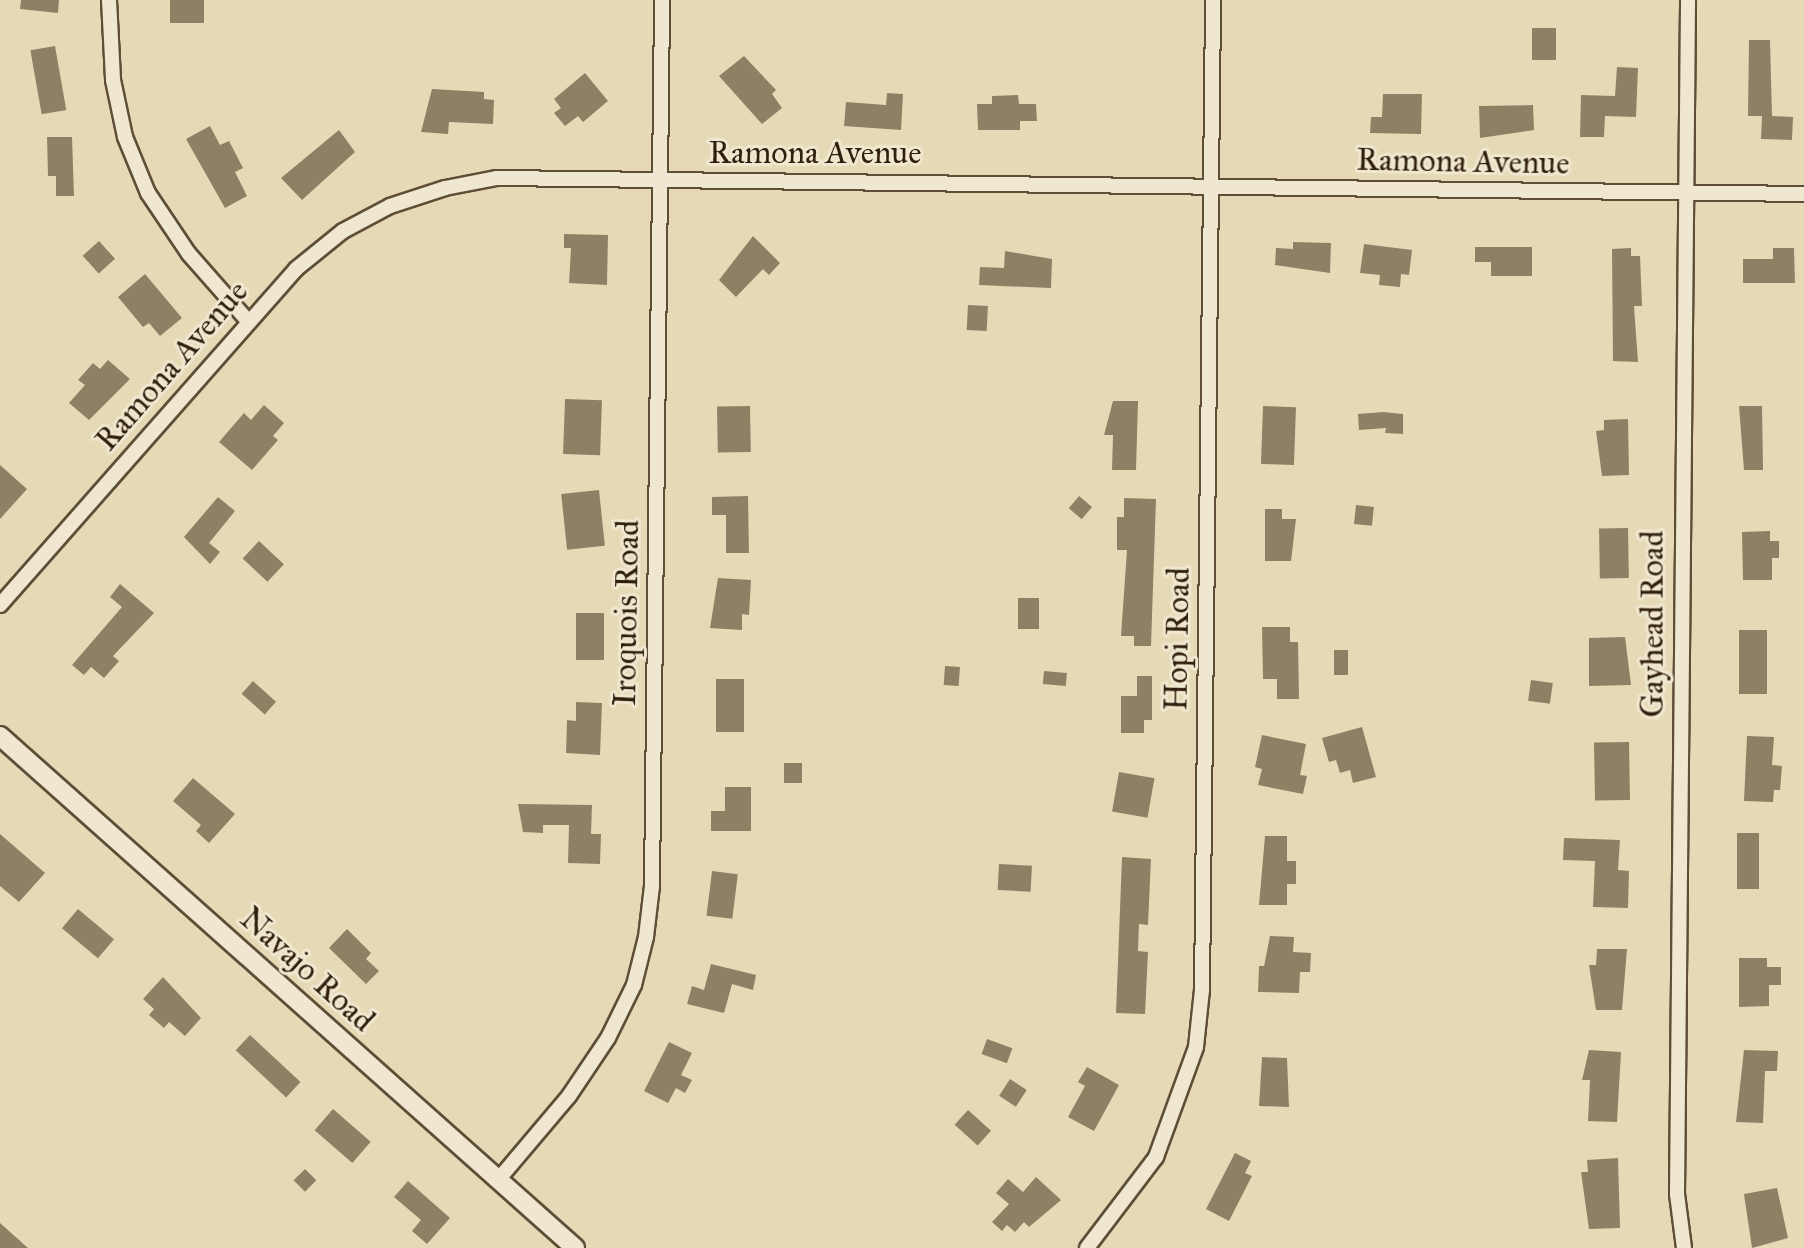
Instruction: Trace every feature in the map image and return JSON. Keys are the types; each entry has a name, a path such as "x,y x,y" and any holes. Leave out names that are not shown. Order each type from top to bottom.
{"main road":[{"name":"Navajo Road","path":"0,736 575,1248"}],"street":[{"path":"109,0 113,80 125,137 142,179 189,254 248,321"},
{"name":"Iroquois Road","path":"498,1180 569,1096 608,1038 634,985 646,937 652,886 662,0"},
{"name":"Hopi Road","path":"1087,1248 1156,1157 1196,1047 1202,990 1213,0"},
{"name":"Gayhead Road","path":"1684,1248 1677,1194 1688,0"},
{"name":"Ramona Avenue","path":"0,605 296,269 343,231 390,206 497,178 1804,194"}],"building":[{"path":"21,0 59,0 58,13 20,9"},
{"path":"170,0 204,0 204,23 170,23"},
{"path":"1532,28 1556,28 1556,60 1532,60"},
{"path":"1749,40 1770,40 1772,116 1793,117 1792,140 1761,139 1762,116 1748,116"},
{"path":"55,46 66,110 42,114 30,50"},
{"path":"744,56 776,90 772,94 782,108 762,124 719,76"},
{"path":"1617,67 1638,68 1636,117 1605,116 1604,137 1580,137 1581,95 1615,96"},
{"path":"585,73 608,101 583,122 578,116 565,126 554,113 561,108 554,99"},
{"path":"432,89 484,92 484,99 494,100 493,124 449,122 448,134 421,132"},
{"path":"887,93 903,94 901,130 844,126 846,102 886,105"},
{"path":"1383,94 1422,94 1421,134 1370,133 1371,117 1382,117"},
{"path":"1018,95 1019,104 1036,104 1037,121 1020,121 1020,130 978,130 977,104 992,104 992,96"},
{"path":"1533,105 1534,130 1480,138 1479,106"},
{"path":"210,126 220,145 229,141 243,168 235,172 247,196 225,208 186,139"},
{"path":"339,130 355,152 302,200 281,178"},
{"path":"47,137 72,137 74,196 56,196 56,176 48,176"},
{"path":"564,234 608,235 607,285 569,283 571,248 564,248"},
{"path":"753,236 780,263 769,275 763,269 736,297 719,280"},
{"path":"99,241 115,259 99,274 83,256"},
{"path":"1293,242 1331,243 1330,273 1275,265 1276,248 1293,249"},
{"path":"1364,244 1412,250 1409,275 1401,274 1400,287 1379,285 1380,275 1360,273"},
{"path":"1475,247 1532,247 1532,276 1491,276 1491,262 1475,262"},
{"path":"1631,248 1631,256 1640,256 1642,306 1634,306 1638,362 1613,361 1612,249"},
{"path":"1773,248 1794,248 1795,283 1743,283 1743,259 1773,259"},
{"path":"1005,251 1052,259 1051,288 979,285 980,267 1004,268"},
{"path":"145,274 182,318 160,336 149,323 143,327 118,297"},
{"path":"968,305 988,306 987,331 967,330"},
{"path":"108,360 130,379 89,420 69,403 85,385 78,380 93,363 100,369"},
{"path":"565,399 602,400 600,455 563,454"},
{"path":"1113,401 1138,401 1136,470 1112,470 1113,435 1104,435"},
{"path":"264,405 284,423 273,436 278,440 252,470 219,442 244,413 251,420"},
{"path":"750,406 751,452 718,453 717,407"},
{"path":"1263,406 1296,407 1294,465 1261,464"},
{"path":"1739,406 1762,406 1763,470 1744,470"},
{"path":"1358,414 1403,414 1403,434 1385,433 1386,428 1359,430"},
{"path":"1628,419 1629,475 1602,476 1596,431 1604,430 1604,420"},
{"path":"0,465 27,489 0,519"},
{"path":"599,490 605,546 567,550 561,494"},
{"path":"748,496 749,553 726,553 726,515 712,515 712,497"},
{"path":"1079,496 1092,507 1082,519 1069,508"},
{"path":"218,497 235,511 209,543 220,552 210,564 184,537"},
{"path":"1124,498 1156,499 1151,646 1134,646 1134,636 1121,636 1127,550 1117,550 1117,517 1124,517"},
{"path":"1356,505 1374,507 1372,526 1354,524"},
{"path":"1265,509 1282,509 1282,519 1296,519 1291,561 1265,561"},
{"path":"1628,528 1629,578 1600,578 1599,529"},
{"path":"1770,531 1770,541 1779,541 1779,558 1772,558 1772,580 1743,580 1742,532"},
{"path":"259,541 284,564 267,582 243,559"},
{"path":"718,578 751,580 749,615 742,614 742,630 710,628"},
{"path":"120,584 154,613 113,656 119,661 104,678 91,667 84,675 72,665 122,607 110,597"},
{"path":"1018,598 1039,598 1039,629 1018,629"},
{"path":"576,613 604,613 604,660 576,660"},
{"path":"1262,627 1290,627 1290,642 1298,642 1299,699 1277,699 1277,679 1263,679"},
{"path":"1739,630 1767,630 1767,694 1739,694"},
{"path":"1625,637 1631,685 1589,686 1589,638"},
{"path":"1334,650 1348,650 1348,675 1334,675"},
{"path":"945,666 960,667 959,686 944,685"},
{"path":"1044,671 1067,673 1066,686 1043,684"},
{"path":"1137,676 1152,676 1152,720 1144,720 1144,733 1121,733 1121,696 1137,696"},
{"path":"716,679 744,679 744,732 716,732"},
{"path":"1531,680 1553,683 1550,704 1528,701"},
{"path":"253,681 276,702 265,714 242,694"},
{"path":"576,702 602,703 600,755 566,753 567,720 576,721"},
{"path":"1362,727 1376,777 1353,783 1350,770 1340,773 1336,760 1329,762 1322,738"},
{"path":"1262,735 1306,744 1300,775 1307,776 1303,794 1258,785 1262,769 1255,767"},
{"path":"1747,736 1774,737 1772,765 1782,766 1780,790 1774,790 1773,802 1744,801"},
{"path":"1629,742 1630,800 1595,801 1594,743"},
{"path":"784,763 802,763 802,783 784,783"},
{"path":"1119,772 1154,778 1148,818 1112,811"},
{"path":"193,778 235,814 209,843 196,831 201,825 173,801"},
{"path":"725,787 751,787 751,831 711,831 711,811 725,811"},
{"path":"518,804 592,805 591,834 601,834 600,864 568,863 569,825 543,825 543,833 523,832"},
{"path":"1737,833 1759,833 1759,889 1737,889"},
{"path":"0,834 45,873 19,902 0,886"},
{"path":"1265,836 1287,836 1287,861 1296,861 1296,884 1287,884 1287,905 1259,905"},
{"path":"1564,838 1620,840 1618,870 1629,871 1628,908 1593,907 1595,861 1563,860"},
{"path":"1122,857 1151,859 1148,925 1139,924 1138,951 1148,952 1145,1014 1116,1013"},
{"path":"999,864 1032,866 1031,892 998,890"},
{"path":"712,871 738,874 732,919 707,916"},
{"path":"78,909 114,939 98,958 62,928"},
{"path":"347,929 371,953 366,959 379,971 366,984 329,948"},
{"path":"1270,936 1294,937 1293,952 1311,953 1310,972 1300,972 1299,993 1258,992 1259,966 1264,966"},
{"path":"1597,949 1627,949 1622,1010 1596,1010 1589,965 1596,965"},
{"path":"1739,958 1767,958 1767,967 1781,967 1781,985 1769,985 1769,1006 1739,1007"},
{"path":"711,964 756,975 753,990 732,984 724,1013 687,1004 692,986 704,990"},
{"path":"163,977 201,1018 185,1036 169,1022 164,1028 149,1015 154,1009 143,999"},
{"path":"250,1035 300,1082 286,1097 236,1050"},
{"path":"987,1039 1012,1048 1007,1063 982,1054"},
{"path":"669,1042 692,1053 681,1075 692,1080 685,1093 676,1088 668,1103 644,1091"},
{"path":"1589,1050 1621,1052 1617,1122 1588,1121 1590,1080 1582,1080"},
{"path":"1744,1050 1778,1051 1777,1071 1765,1071 1763,1123 1736,1122"},
{"path":"1262,1057 1287,1058 1289,1107 1259,1106"},
{"path":"1087,1067 1119,1085 1094,1131 1068,1117 1085,1086 1078,1082"},
{"path":"1010,1079 1027,1090 1016,1107 999,1096"},
{"path":"333,1109 371,1142 352,1163 315,1130"},
{"path":"968,1110 991,1131 978,1146 955,1125"},
{"path":"1235,1153 1251,1161 1245,1173 1252,1176 1229,1221 1206,1209"},
{"path":"1618,1158 1620,1228 1589,1229 1581,1172 1588,1172 1587,1160"},
{"path":"305,1169 316,1180 305,1192 294,1180"},
{"path":"1036,1177 1061,1200 1029,1227 1024,1222 1015,1232 1007,1225 1002,1231 992,1222 1009,1204 996,1193 1008,1179 1023,1192"},
{"path":"408,1181 450,1218 427,1244 412,1231 421,1220 394,1197"},
{"path":"1777,1188 1788,1238 1752,1248 1744,1194"},
{"path":"0,1223 28,1248 0,1248"}]}
